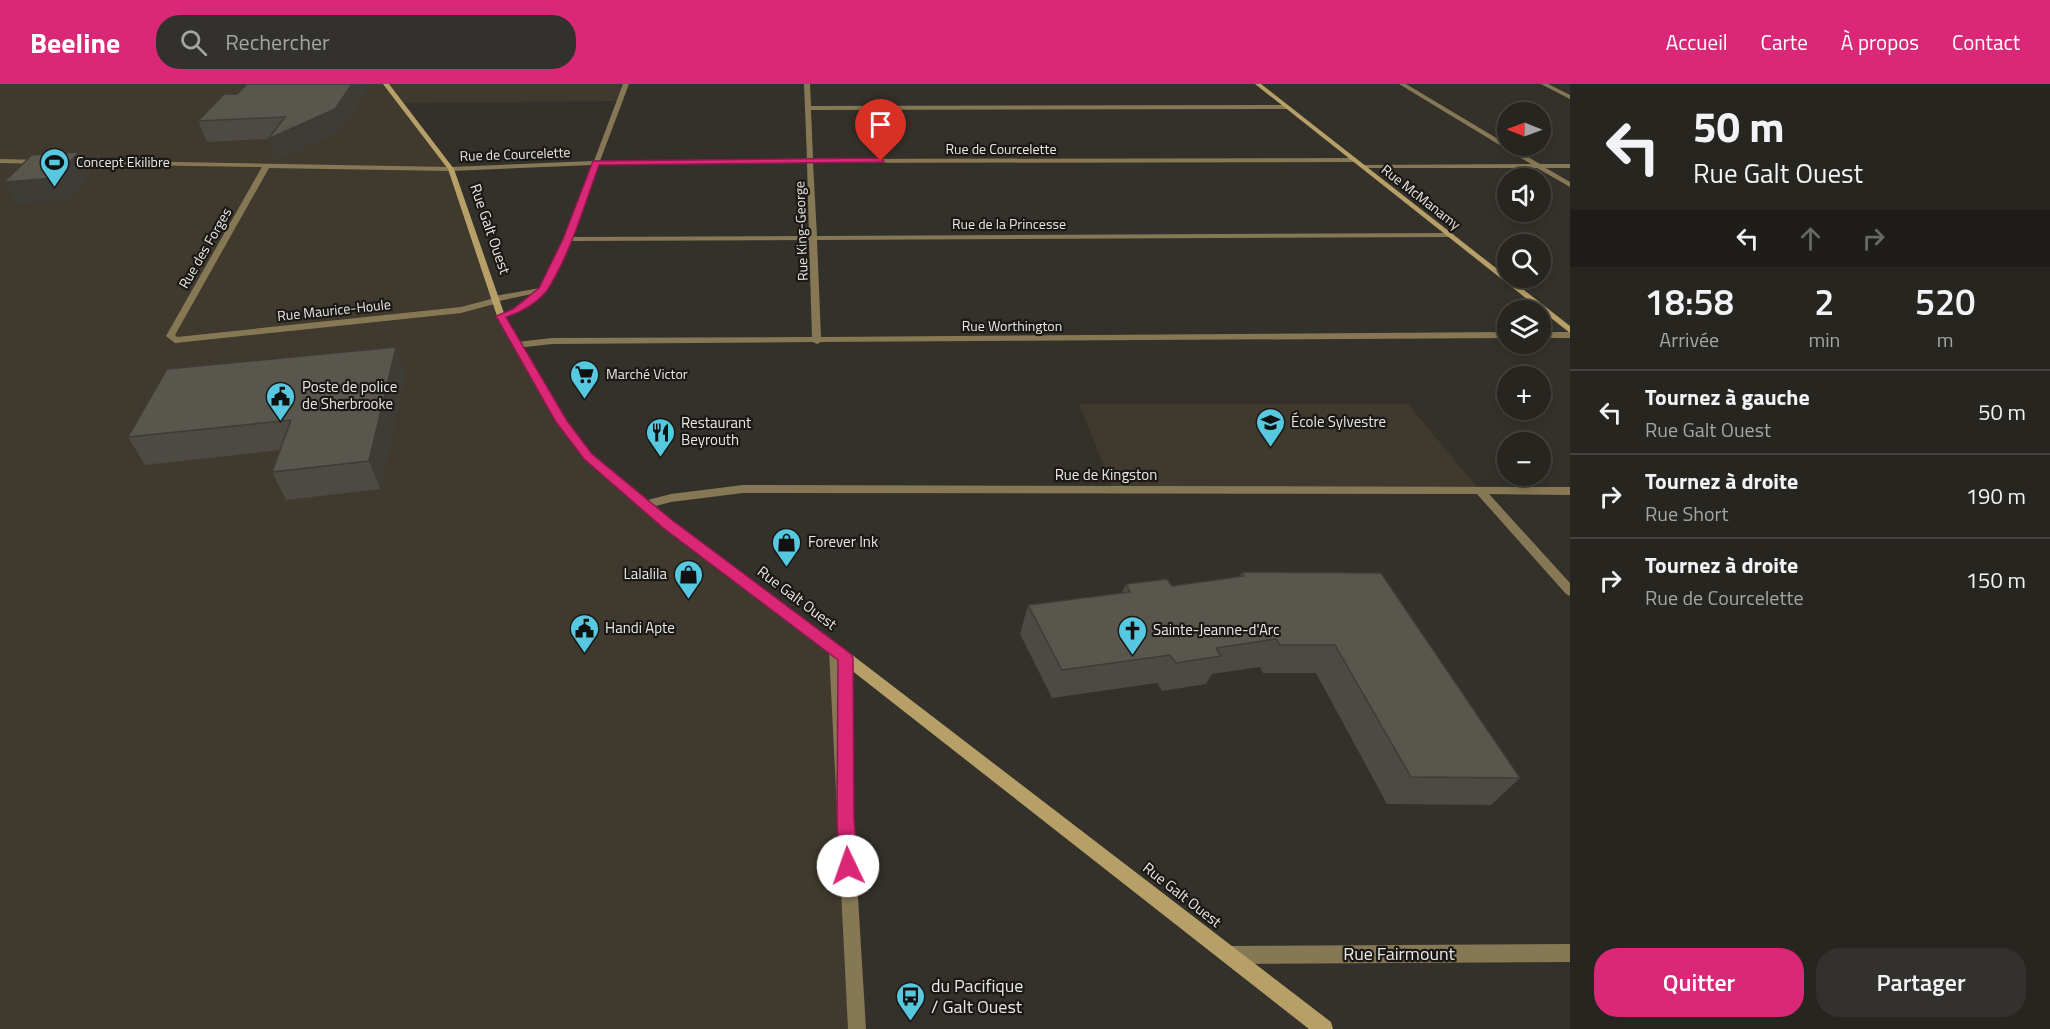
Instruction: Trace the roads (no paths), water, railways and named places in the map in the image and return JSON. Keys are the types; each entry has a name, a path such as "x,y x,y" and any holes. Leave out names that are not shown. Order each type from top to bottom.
{"main road":[{"name":"Rue Galt Ouest","path":"386,84 451,169 501,316 562,422 588,456 644,505 841,654 1324,1029"},
{"name":"Rue McManamy","path":"1258,84 1570,330"}],"street":[{"path":"501,316 516,311 543,290 568,239 626,84"},
{"name":"Rue King-George","path":"807,84 817,341"},
{"path":"1402,84 1570,185"},
{"path":"1544,84 1570,97"},
{"path":"808,108 1287,106"},
{"path":"0,160 47,162"},
{"name":"Rue de Courcelette","path":"59,162 451,169 596,163 1355,160"},
{"path":"1364,167 1570,166"},
{"name":"Rue des Forges","path":"175,340 170,336 266,167"},
{"name":"Rue de la Princesse","path":"568,239 1450,235"},
{"name":"Rue Maurice-Houle","path":"175,340 461,310 543,290"},
{"name":"Rue Worthington","path":"517,345 552,341 1497,335"},
{"path":"1551,335 1570,335"},
{"name":"Rue de Kingston","path":"644,505 671,498 743,489 1570,491"},
{"path":"1480,491 1570,591"},
{"path":"841,654 846,819 857,1029"},
{"name":"Rue Fairmount","path":"1229,955 1570,953"}],"place":[{"name":"Concept Ekilibre","path":"55,188"},
{"name":"Marché Victor","path":"585,400"},
{"name":"Poste de police de Sherbrooke","path":"281,422"},
{"name":"École Sylvestre","path":"1270,448"},
{"name":"Restaurant Beyrouth","path":"660,458"},
{"name":"Forever Ink","path":"787,568"},
{"name":"Lalalila","path":"688,600"},
{"name":"Handi Apte","path":"584,654"},
{"name":"Sainte-Jeanne-d'Arc","path":"1132,656"},
{"name":"du Pacifique / Galt Ouest","path":"910,1022"}]}
